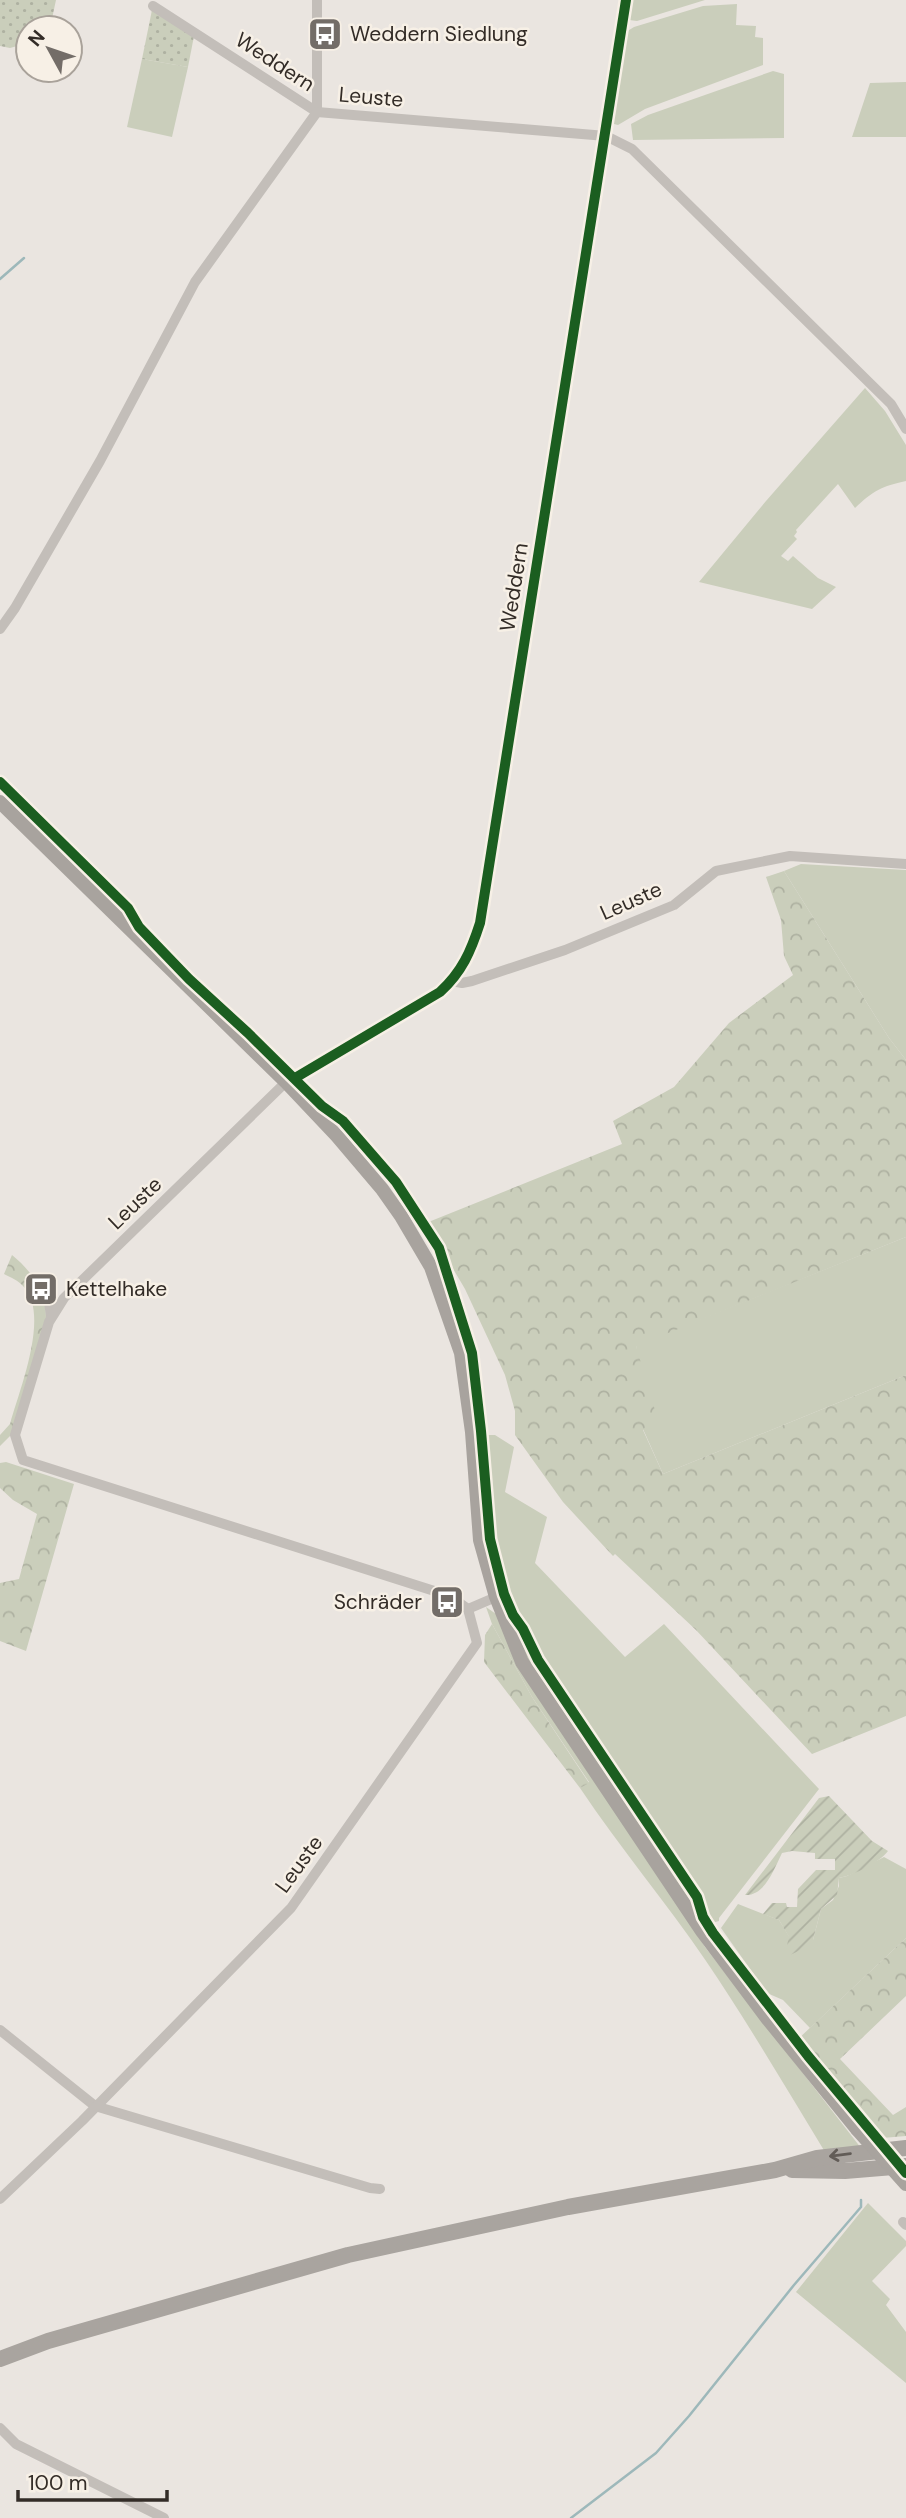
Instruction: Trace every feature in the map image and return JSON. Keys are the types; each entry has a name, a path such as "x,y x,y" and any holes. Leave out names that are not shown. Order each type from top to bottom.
{"highway":[{"path":"0,2359 48,2342 348,2255 568,2207 775,2170 817,2158 906,2148"},
{"path":"775,2170 845,2171 906,2166"}],"main road":[{"path":"0,802 286,1082 382,1189 431,1267 461,1353 472,1432 480,1540 496,1597 522,1662 702,1931 783,2039 906,2185"}],"street":[{"name":"Weddern","path":"317,0 317,112"},
{"name":"Weddern","path":"286,1082 440,992 452,981 469,956 480,923 626,0"},
{"name":"Weddern","path":"153,6 317,112"},
{"name":"Leuste","path":"0,629 15,608 100,461 195,282 317,112 606,136 632,149 891,404 906,429"},
{"name":"Leuste","path":"452,981 471,981 577,945 674,905 716,871 790,856 906,863"},
{"name":"Leuste","path":"0,2199 291,1908 314,1879 477,1643 468,1609 450,1596 23,1460 15,1435 51,1316 71,1292 286,1082"},
{"name":"Leuste","path":"51,1316 44,1284 54,1291 71,1292"},
{"path":"468,1609 496,1597"},
{"path":"0,2031 95,2106 380,2189"},
{"path":"0,2428 16,2444 164,2518"}],"green space":[{"path":"0,0 56,0 53,14 14,14 14,47 0,46"},
{"path":"632,0 705,0 637,21 629,20"},
{"path":"737,4 736,25 756,26 755,37 763,38 763,65 645,109 618,125 614,124 626,32 634,27 703,6"},
{"path":"152,10 194,36 188,67 142,59"},
{"path":"142,59 188,67 172,137 127,127"},
{"path":"773,71 784,74 784,138 633,140 631,124 648,115"},
{"path":"906,82 906,137 852,137 870,83"},
{"path":"865,388 885,411 906,445 906,481 878,490 855,508 838,484 796,530 794,536 797,539 781,556 788,561 793,556 818,578 836,587 812,609 699,582 766,501"},
{"path":"801,864 906,870 906,1060 889,1038 784,871"},
{"path":"784,871 889,1038 906,1060 906,1237 636,1346 657,1417 643,1430 663,1474 906,1375 906,1716 812,1754 696,1630 615,1554 613,1556 563,1502 515,1435 515,1411 505,1375 465,1289 426,1223 622,1144 613,1121 674,1087 729,1023 793,975 784,956 781,920 766,877"},
{"path":"906,1237 906,1375 663,1474 643,1429 636,1345"},
{"path":"12,1255 37,1283 44,1301 46,1320 13,1433 0,1446 0,1435 10,1424 20,1392 34,1333 31,1299 21,1284 4,1274"},
{"path":"495,1435 514,1447 505,1492 547,1517 535,1563 625,1657 664,1624 819,1789 719,1921 712,1923 699,1917 534,1672 504,1599 487,1541 478,1445 484,1436"},
{"path":"6,1462 74,1484 26,1651 0,1641 0,1583 19,1579 37,1514 13,1500 0,1488 0,1463"},
{"path":"486,1607 496,1614 705,1947 861,2148 825,2152 706,1961 580,1788 589,1782 532,1697 492,1624"},
{"path":"492,1624 532,1697 589,1783 580,1788 484,1662 485,1635"},
{"path":"829,1796 872,1841 888,1851 866,1868 839,1878 837,1895 821,1909 813,1940 807,1947 790,1955 787,1945 789,1937 779,1920 763,1914 772,1903 786,1903 787,1907 797,1907 798,1889 816,1870 835,1870 835,1859 815,1859 815,1853 782,1853 763,1886 752,1894 745,1895 819,1798"},
{"path":"884,1857 906,1869 906,1938 810,2028 783,2000 767,1993 721,1928 738,1904 779,1920 790,1938 813,1940 821,1909 833,1900 839,1886 839,1878"},
{"path":"906,1938 906,1996 840,2059 893,2115 906,2107 906,2136 882,2138 869,2127 797,2040"},
{"path":"868,2203 906,2241 906,2246 872,2281 890,2299 886,2305 906,2332 906,2383 796,2292"}],"waterway":[{"path":"0,279 24,258"},
{"path":"571,2518 656,2453 861,2207 861,2200"}],"cycle path":[{"path":"295,1078 440,992 465,960 480,923 626,0"},
{"path":"0,782 128,908 139,927 189,979 322,1106 343,1121 396,1182 439,1248 472,1353 490,1539 504,1594 513,1615 538,1660 697,1897 703,1917 713,1933 808,2056 906,2173"}],"place":[{"name":"Weddern Siedlung","path":"325,34"},
{"name":"Kettelhake","path":"41,1289"},
{"name":"Schräder","path":"447,1602"}]}
